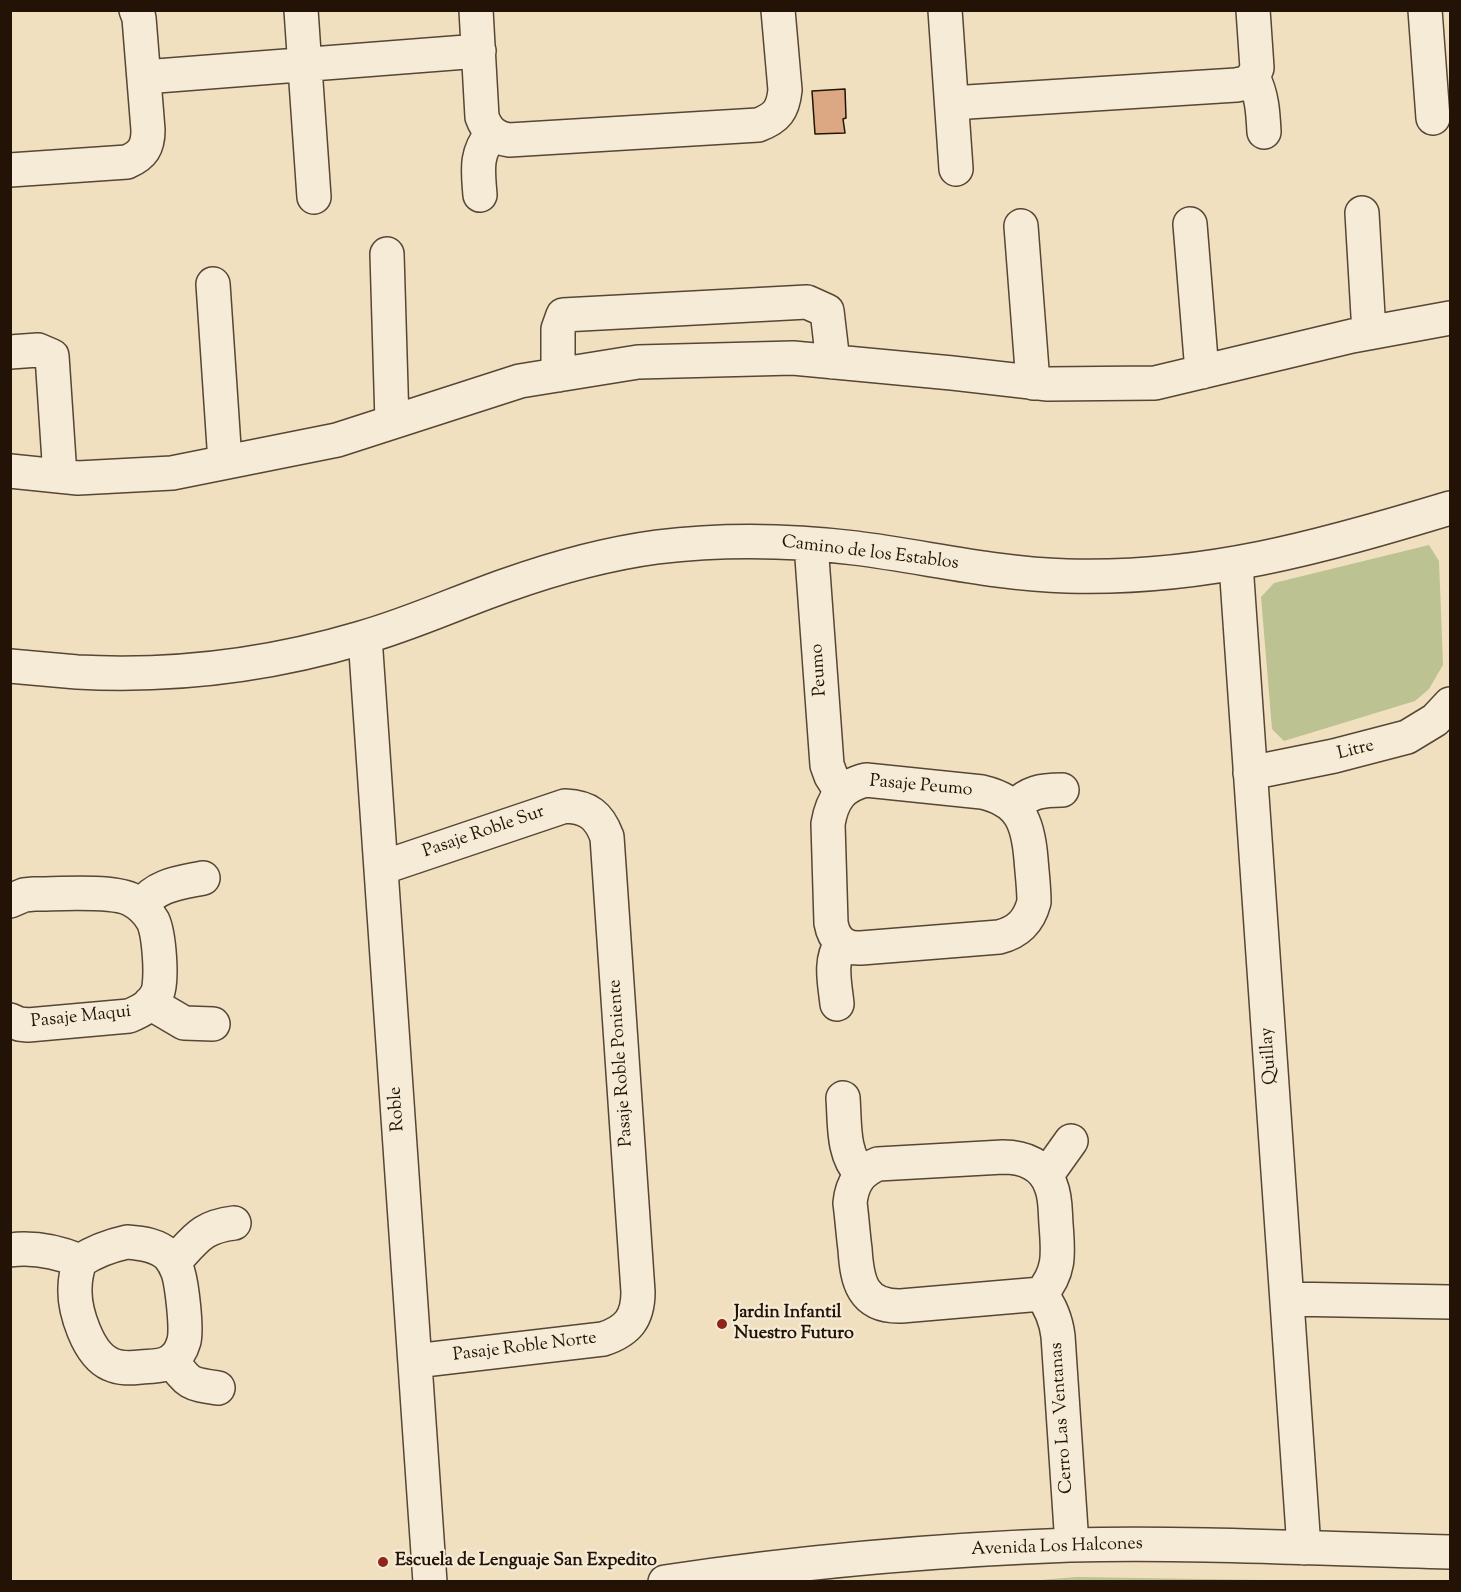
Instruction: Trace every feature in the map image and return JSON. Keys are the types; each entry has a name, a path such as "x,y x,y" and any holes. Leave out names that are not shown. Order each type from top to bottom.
{"street":[{"path":"10,170 127,162 136,158 143,151 148,141 148,129 139,18 136,10"},
{"path":"301,10 314,196"},
{"path":"476,10 482,117 485,126 492,133 509,140 758,125 770,121 784,102 785,90 778,10"},
{"path":"945,10 956,169"},
{"path":"952,103 1246,83 1253,77 1257,68 1253,10"},
{"path":"1425,10 1433,118"},
{"path":"144,77 479,51"},
{"path":"1253,77 1262,103 1264,132"},
{"path":"480,195 478,161 480,151 492,133"},
{"path":"1362,213 1369,333"},
{"path":"1190,224 1202,372"},
{"path":"1021,226 1033,383"},
{"path":"387,254 392,422"},
{"path":"213,284 225,462"},
{"path":"558,375 558,329 563,315 807,302 827,311 833,362"},
{"path":"10,471 78,478 172,473 337,440 520,381 638,362 793,358 1033,383 1155,383 1369,333 1450,318"},
{"path":"10,352 38,350 52,356 60,476"},
{"name":"Camino de los Establos","path":"10,666 77,672 120,672 207,668 286,657 365,637 556,568 658,547 760,541 855,548 1012,572 1066,576 1155,574 1236,564 1327,544 1450,508"},
{"name":"Peumo","path":"811,544 827,765 841,792"},
{"name":"Quillay","path":"1236,564 1304,1548"},
{"name":"Roble","path":"365,637 430,1581"},
{"name":"Litre","path":"1251,773 1334,756 1407,737 1435,720 1450,704"},
{"name":"Pasaje Peumo","path":"841,792 855,782 877,780 982,792 994,795 1014,807"},
{"path":"841,792 830,813 828,836 832,931 841,944 861,948 999,937 1019,929 1031,912 1034,891 1027,828 1014,807 1025,797 1034,793 1062,790"},
{"name":"Pasaje Roble Sur","path":"381,868 554,809 577,806 588,811"},
{"name":"Pasaje Roble Poniente","path":"588,811 597,817 607,837 638,1292 636,1312 631,1322"},
{"path":"10,901 24,895 34,894 109,895 128,898 141,906 147,898 163,887 203,878"},
{"name":"Pasaje Maqui","path":"10,1020 28,1025 129,1016 141,1011 156,995 160,976 156,929 152,919 141,906"},
{"path":"837,1004 834,965 841,944"},
{"name":"Pasaje Maqui","path":"150,1003 184,1023 213,1024"},
{"path":"843,1098 848,1152 855,1168 861,1174"},
{"path":"1046,1176 1071,1141"},
{"path":"1016,1157 1028,1161 1046,1176 1054,1197 1057,1264 1053,1277 1041,1294 890,1306 870,1298 863,1290 856,1270 850,1203 855,1183 869,1168 878,1164 1016,1157"},
{"path":"174,1262 205,1231 219,1225 234,1223"},
{"path":"127,1242 156,1247 168,1254 174,1262 180,1282 185,1330 180,1351 172,1360 162,1365 131,1368 120,1368 99,1357 91,1347 76,1302 75,1282 80,1261 95,1251 127,1242"},
{"path":"10,1250 53,1252 80,1261"},
{"name":"Cerro Las Ventanas","path":"1041,1294 1052,1310 1058,1336 1072,1545"},
{"path":"1287,1299 1450,1302"},
{"name":"Pasaje Roble Norte","path":"415,1361 603,1339 623,1330 631,1322"},
{"path":"172,1360 190,1382 218,1388"},
{"name":"Avenida Los Halcones","path":"665,1581 814,1562 1072,1545 1187,1545 1450,1552"}],"green space":[{"path":"1429,545 1439,561 1443,665 1429,689 1415,701 1284,741 1272,729 1261,597 1274,583"},
{"path":"1076,1577 1330,1581 1028,1581"}],"building":[{"path":"845,89 846,118 843,119 845,133 815,134 812,91"}],"place":[{"name":"Jardin Infantil Nuestro Futuro","path":"722,1324"},
{"name":"Escuela de Lenguaje San Expedito","path":"383,1562"}]}
